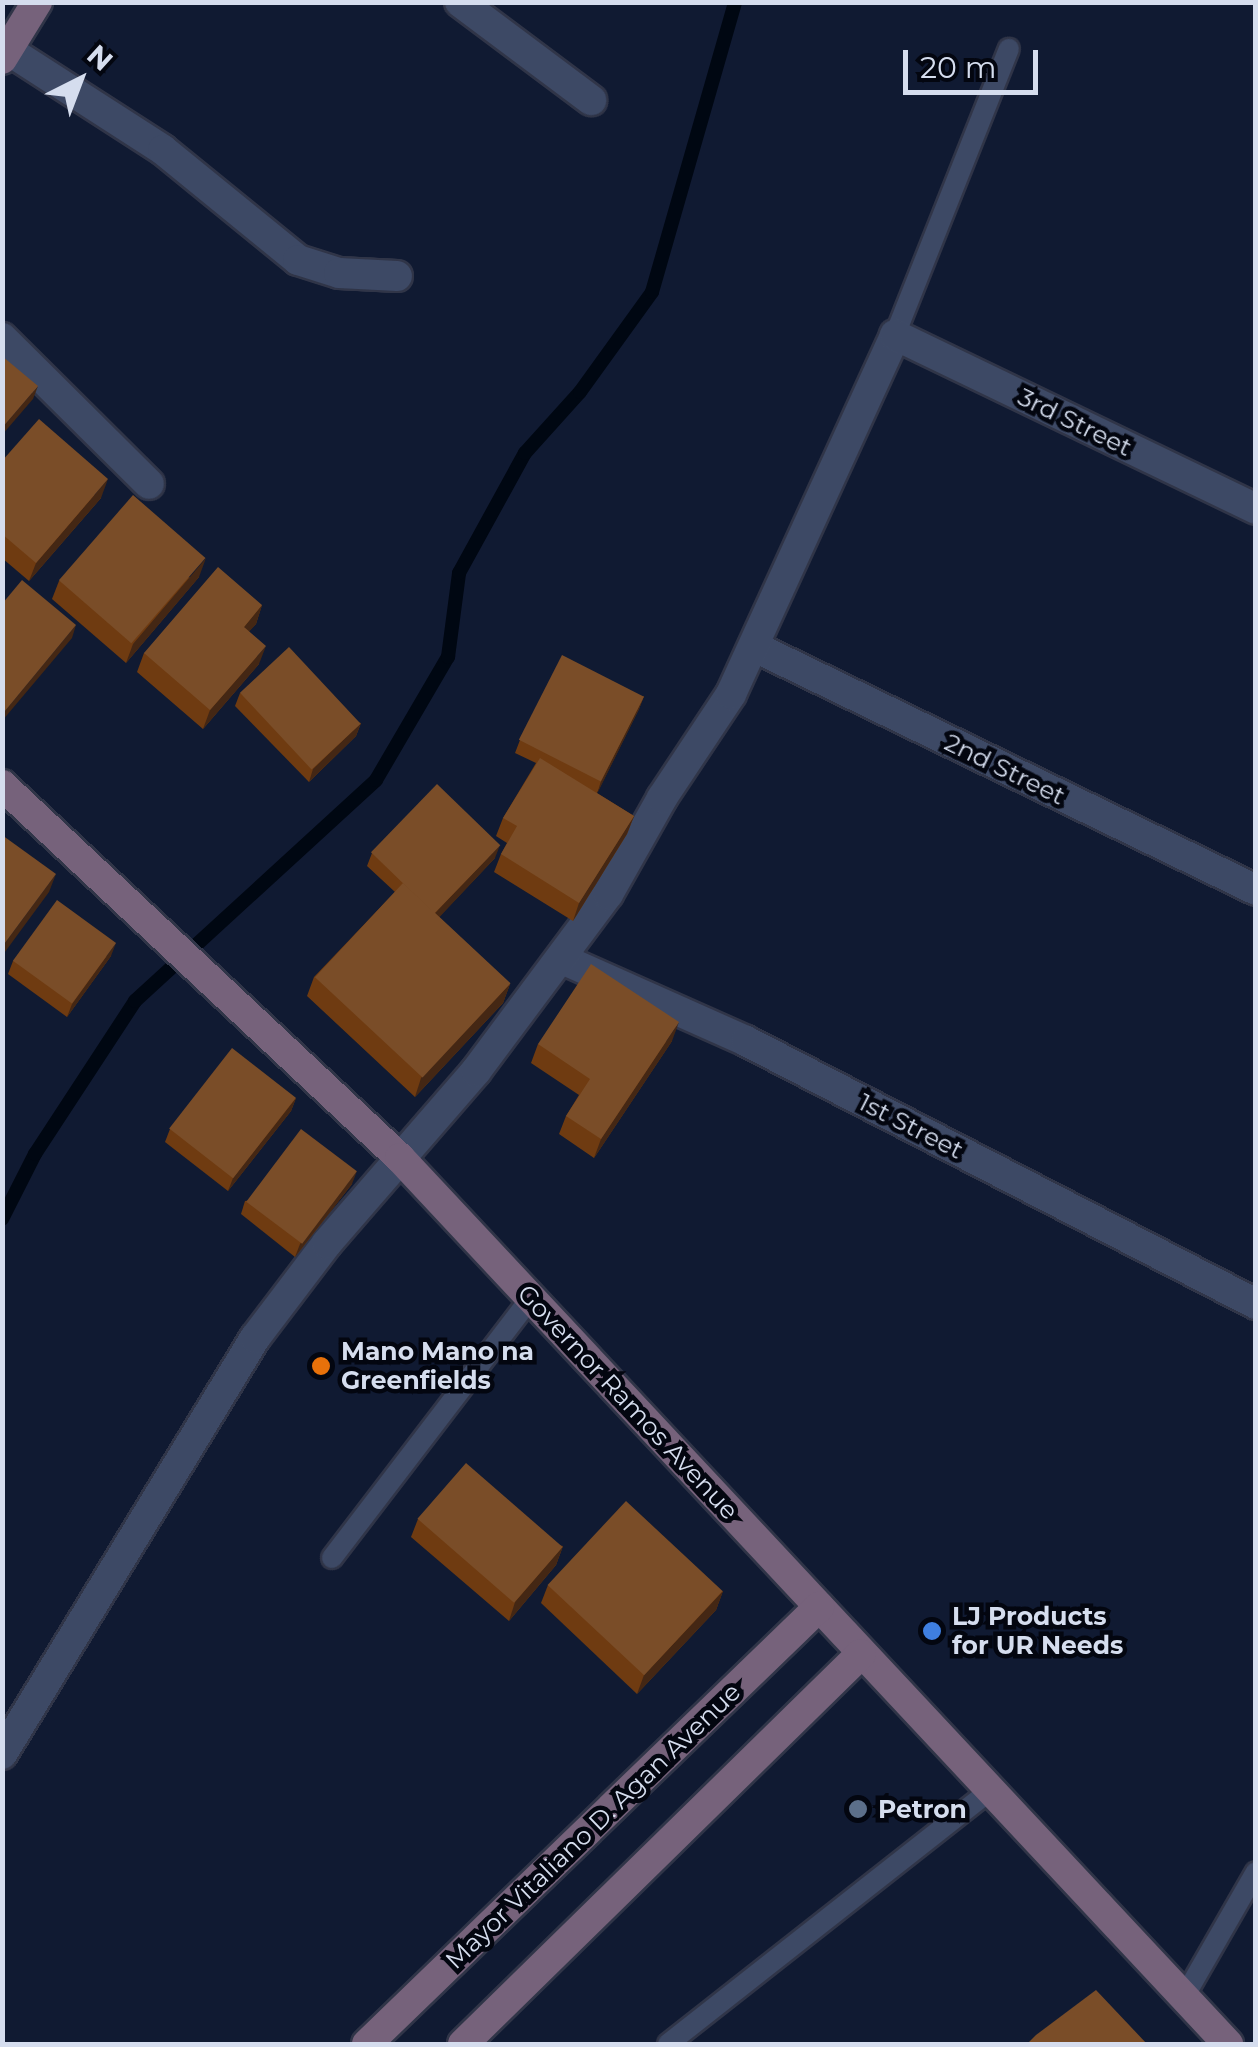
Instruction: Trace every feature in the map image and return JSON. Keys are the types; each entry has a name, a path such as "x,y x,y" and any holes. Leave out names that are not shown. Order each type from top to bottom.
{"main road":[{"path":"5,54 37,2"},
{"name":"Governor Ramos Avenue","path":"2,786 400,1158 988,1792 1228,2044"},
{"name":"Mayor Vitaliano D. Agan Avenue","path":"367,2044 819,1607"},
{"path":"463,2044 861,1654"}],"street":[{"path":"460,2 591,100"},
{"path":"5,54 163,150 298,260 339,273 397,276"},
{"path":"2,1754 254,1338 476,1071 608,894 755,648 894,335"},
{"name":"3rd Street","path":"894,335 1256,509"},
{"path":"2,338 149,484"},
{"name":"2nd Street","path":"755,648 1256,890"},
{"name":"1st Street","path":"562,959 746,1041 1256,1304"}],"lane":[{"path":"894,335 1009,49"},
{"path":"332,1558 530,1298"},
{"path":"668,2044 988,1792"},
{"path":"1184,1996 1256,1872"}],"building":[{"path":"2,356 38,386 2,428"},
{"path":"39,419 108,479 36,563 2,534 2,461"},
{"path":"133,495 205,558 131,643 59,580"},
{"path":"218,567 262,605 244,627 266,646 210,710 144,653"},
{"path":"22,580 76,625 5,711 2,604"},
{"path":"289,647 361,724 312,769 240,693"},
{"path":"562,655 644,697 601,781 519,740"},
{"path":"540,758 634,816 579,903 501,854 517,826 503,818"},
{"path":"437,784 500,845 434,913 371,852"},
{"path":"2,835 56,874 2,947"},
{"path":"403,883 511,983 423,1078 315,977"},
{"path":"57,900 116,943 72,1004 13,961"},
{"path":"591,964 679,1022 601,1139 566,1116 590,1079 538,1044"},
{"path":"232,1048 296,1098 233,1178 169,1128"},
{"path":"301,1129 357,1171 302,1244 246,1202"},
{"path":"466,1463 563,1547 514,1603 417,1519"},
{"path":"626,1501 723,1591 644,1675 548,1585"},
{"path":"1096,1990 1147,2044 1027,2044 1036,2035"}],"waterway":[{"path":"2,1219 35,1154 135,1001 376,780 448,657 459,573 525,453 580,392 652,292 735,2"}],"place":[{"name":"Mano Mano na Greenfields","path":"321,1366"},
{"name":"LJ Products for UR Needs","path":"932,1631"},
{"name":"Petron","path":"858,1809"}]}
